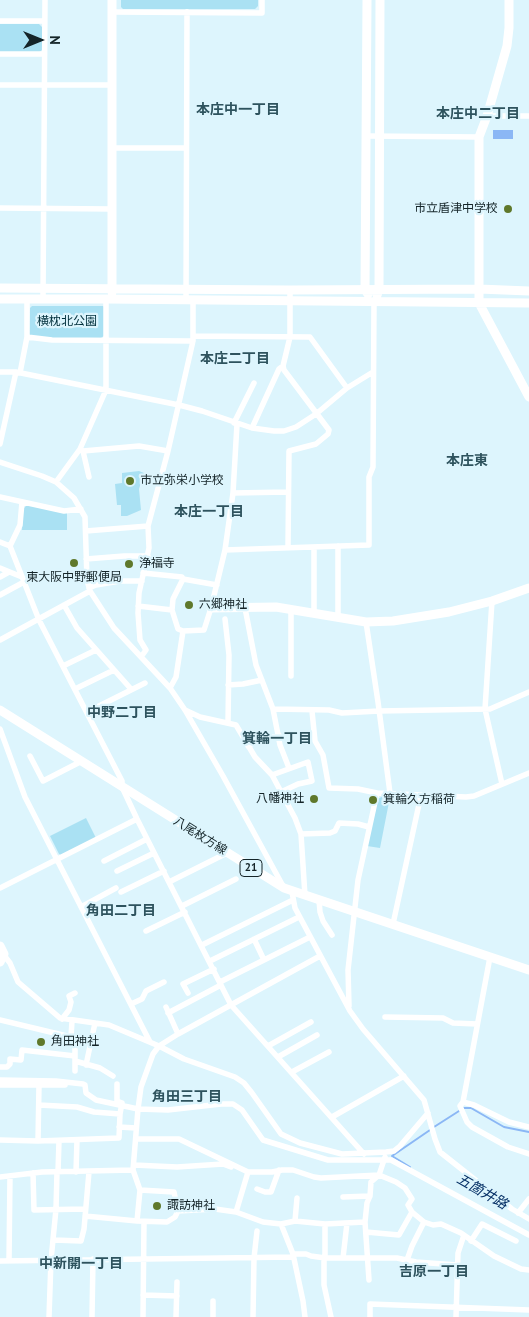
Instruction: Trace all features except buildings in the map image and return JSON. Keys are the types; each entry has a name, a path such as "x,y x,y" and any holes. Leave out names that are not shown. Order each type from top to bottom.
{"street":[{"path":"43,299 45,0"},
{"path":"56,482 82,450 106,390 106,341 109,299 112,288 112,0"},
{"path":"112,12 262,13 262,0"},
{"path":"366,0 365,290 374,302"},
{"path":"225,550 369,545 369,477 373,467 374,302 379,290 380,0"},
{"path":"509,0 507,46 479,138 479,303 526,386 529,397"},
{"path":"141,657 146,650 140,640 138,606 143,573 148,556 148,526 168,451 193,338 190,300 186,289 187,12"},
{"path":"0,21 44,21"},
{"path":"0,54 44,54"},
{"path":"0,85 111,85"},
{"path":"487,116 529,116"},
{"path":"367,136 479,138"},
{"path":"112,148 186,148"},
{"path":"0,208 111,209"},
{"path":"0,288 479,289 529,291"},
{"path":"288,547 289,451 316,444 328,434 329,430 284,370 283,366 290,337 290,290"},
{"path":"0,299 529,303"},
{"path":"0,444 27,338 27,300"},
{"path":"27,338 106,341 193,338 310,338 347,388"},
{"path":"252,428 279,369 283,366"},
{"path":"0,372 18,372 179,405 252,428 284,431 296,427 316,414 347,388 373,372"},
{"path":"182,579 173,599 172,610 178,629 183,631 204,630 225,550 233,493 236,424 254,383"},
{"path":"82,450 139,446 168,451"},
{"path":"82,450 89,477"},
{"path":"0,462 56,482 74,498 85,518 87,580 106,619 170,688 184,710 224,776 290,893 299,917 349,1009 363,1029 424,1100 440,1152 518,1213 529,1219"},
{"path":"233,493 288,492"},
{"path":"0,497 64,511 81,509"},
{"path":"22,502 20,524 10,546 39,620 122,781 122,787 137,819 231,1005 364,1154"},
{"path":"86,531 148,526"},
{"path":"0,542 10,546"},
{"path":"338,546 338,617"},
{"path":"314,547 314,613"},
{"path":"86,559 148,556"},
{"path":"0,568 23,580"},
{"path":"0,577 9,572"},
{"path":"143,573 182,577 182,579 217,585"},
{"path":"0,596 23,580"},
{"path":"0,640 39,620 96,585 120,581 142,581"},
{"path":"211,608 276,607 366,622 393,621 441,613 492,601 529,588"},
{"path":"492,601 484,709 502,784"},
{"path":"64,605 77,628 131,689"},
{"path":"138,606 172,610"},
{"path":"245,608 256,665 273,709 280,746 289,768"},
{"path":"291,676 292,610"},
{"path":"225,619 229,655 228,723"},
{"path":"366,622 390,793"},
{"path":"170,688 176,677 183,631"},
{"path":"63,666 96,650"},
{"path":"75,689 114,670"},
{"path":"228,685 262,680"},
{"path":"87,712 145,683"},
{"path":"273,709 329,710 342,713 490,709 529,692"},
{"name":"八尾枚方線","path":"0,710 290,893 319,900 529,970"},
{"path":"184,710 200,718 236,725 254,757 272,775 295,818 301,834 305,896"},
{"path":"312,711 315,741 323,755 329,788 358,789 377,793 474,796 529,773"},
{"path":"0,729 25,797 150,1042"},
{"path":"248,746 260,739 278,735"},
{"path":"30,756 43,781 82,761"},
{"path":"272,775 308,762 312,781 298,784 281,792"},
{"path":"349,1009 348,970 358,880 377,793"},
{"path":"393,924 421,795"},
{"path":"0,888 137,819"},
{"path":"301,834 330,833 335,831 339,823 358,824 369,827"},
{"path":"104,861 147,839"},
{"path":"117,871 154,853"},
{"path":"170,882 227,853"},
{"path":"81,907 164,871"},
{"path":"182,906 236,879"},
{"path":"202,945 290,893"},
{"path":"319,900 323,921 332,935"},
{"path":"146,931 185,912"},
{"path":"210,961 299,917"},
{"path":"178,1034 167,1010 310,937"},
{"path":"254,939 264,960"},
{"path":"1,954 18,982 62,1019 109,1025 159,1046 184,1059 235,1077 244,1083 282,1134 289,1139 311,1147 342,1154 386,1156 529,1236"},
{"path":"137,1221 140,1190 134,1167 136,1128 141,1087 152,1054 159,1046 178,1034 320,956"},
{"path":"490,957 463,1102 460,1106 467,1122 472,1127 508,1147 529,1154"},
{"path":"188,994 183,984 214,969"},
{"path":"131,1004 142,999 146,991 164,982"},
{"path":"62,1019 69,1010 71,1002 69,996 75,993"},
{"path":"385,1017 443,1018 453,1023 478,1024"},
{"path":"0,1020 71,1037"},
{"path":"72,1020 71,1037 75,1046 75,1071"},
{"path":"268,1046 311,1022"},
{"path":"86,1065 95,1023"},
{"path":"278,1057 317,1035"},
{"path":"0,1068 7,1067 10,1064 10,1059 21,1060 22,1050 75,1059 86,1065 100,1068 113,1076"},
{"path":"292,1072 330,1052"},
{"path":"332,1117 404,1076"},
{"path":"0,1080 56,1081 83,1084 85,1085 86,1093 96,1100 138,1107 168,1110 229,1103 239,1107 259,1136 271,1143 328,1160 386,1156"},
{"path":"117,1084 117,1101 122,1104"},
{"path":"0,1085 65,1085"},
{"path":"38,1141 39,1085"},
{"path":"463,1102 474,1105 509,1122 529,1127"},
{"path":"0,1140 59,1141 119,1138 122,1104"},
{"path":"38,1105 77,1107 94,1112 120,1114"},
{"path":"369,1280 365,1222 371,1182 379,1175 386,1156 400,1146 428,1113"},
{"path":"119,1127 136,1128"},
{"path":"136,1139 179,1139 248,1172"},
{"path":"76,1140 76,1172"},
{"path":"49,1317 59,1141"},
{"path":"0,1177 33,1173 89,1172 134,1167 223,1164 248,1172 293,1170 321,1178 379,1175 405,1188 412,1199 408,1205 412,1212 424,1222 433,1225 441,1224 464,1235 494,1256 521,1269 529,1270"},
{"path":"257,1189 271,1192 279,1170"},
{"path":"54,1240 80,1241 84,1229 89,1172"},
{"path":"236,1212 248,1172"},
{"path":"33,1173 34,1210 86,1209"},
{"path":"9,1261 10,1176"},
{"path":"85,1216 144,1222 167,1222 175,1217 178,1211 174,1192 140,1190"},
{"path":"343,1197 370,1196"},
{"path":"295,1221 297,1198"},
{"path":"518,1213 529,1199"},
{"path":"178,1211 215,1209 236,1212 263,1222 281,1224 295,1221 325,1224 365,1222"},
{"path":"366,1232 399,1235 412,1212"},
{"path":"143,1317 144,1222"},
{"path":"407,1260 424,1222"},
{"path":"343,1258 347,1223"},
{"path":"281,1224 293,1256 305,1317"},
{"path":"325,1224 324,1285 330,1317"},
{"path":"471,1241 482,1224 516,1241"},
{"path":"253,1317 254,1258 257,1231"},
{"path":"456,1317 458,1252 464,1235"},
{"path":"0,1261 254,1258 306,1254 324,1258 397,1258 457,1265"},
{"path":"92,1317 93,1260"},
{"path":"176,1317 177,1282"},
{"path":"143,1296 177,1296"},
{"path":"213,1301 213,1317"},
{"path":"370,1317 370,1304 529,1310"}],"green space":[{"path":"121,0 258,0 258,6 255,9 123,9 121,7"},
{"path":"0,24 39,24 42,27 42,50 38,53 0,53"},
{"name":"横枕北公園","path":"32,306 103,306 105,335 101,338 31,336 29,334 30,308"},
{"path":"139,471 144,473 139,489 141,510 127,516 121,516 121,505 117,505 115,484 122,483 122,473"},
{"path":"27,505 67,513 67,530 22,530 23,509"},
{"path":"383,796 390,797 380,848 367,846 378,799"},
{"path":"86,818 96,838 61,855 59,854 50,836"}],"water":[{"path":"493,130 513,130 513,139 493,139"}],"waterway":[{"path":"464,1108 471,1108 504,1127 529,1132"},
{"path":"434,1127 459,1111"},
{"path":"410,1167 392,1156 430,1130"}],"place":[{"name":"市立盾津中学校","path":"508,209"},
{"name":"市立弥栄小学校","path":"130,481"},
{"name":"東大阪中野郵便局","path":"74,563"},
{"name":"浄福寺","path":"129,564"},
{"name":"六郷神社","path":"189,605"},
{"name":"八幡神社","path":"314,799"},
{"name":"箕輪久方稲荷","path":"373,800"},
{"name":"角田神社","path":"41,1042"},
{"name":"諏訪神社","path":"157,1206"}],"district":[{"name":"本庄中一丁目","path":"238,110"},
{"name":"本庄中二丁目","path":"478,114"},
{"name":"本庄二丁目","path":"235,359"},
{"name":"本庄東","path":"467,461"},
{"name":"本庄一丁目","path":"209,512"},
{"name":"中野二丁目","path":"122,713"},
{"name":"箕輪一丁目","path":"277,739"},
{"name":"角田二丁目","path":"121,911"},
{"name":"角田三丁目","path":"187,1097"},
{"name":"中新開一丁目","path":"81,1264"},
{"name":"吉原一丁目","path":"434,1272"}],"water label":[{"name":"五箇井路","path":"482,1192"}]}
